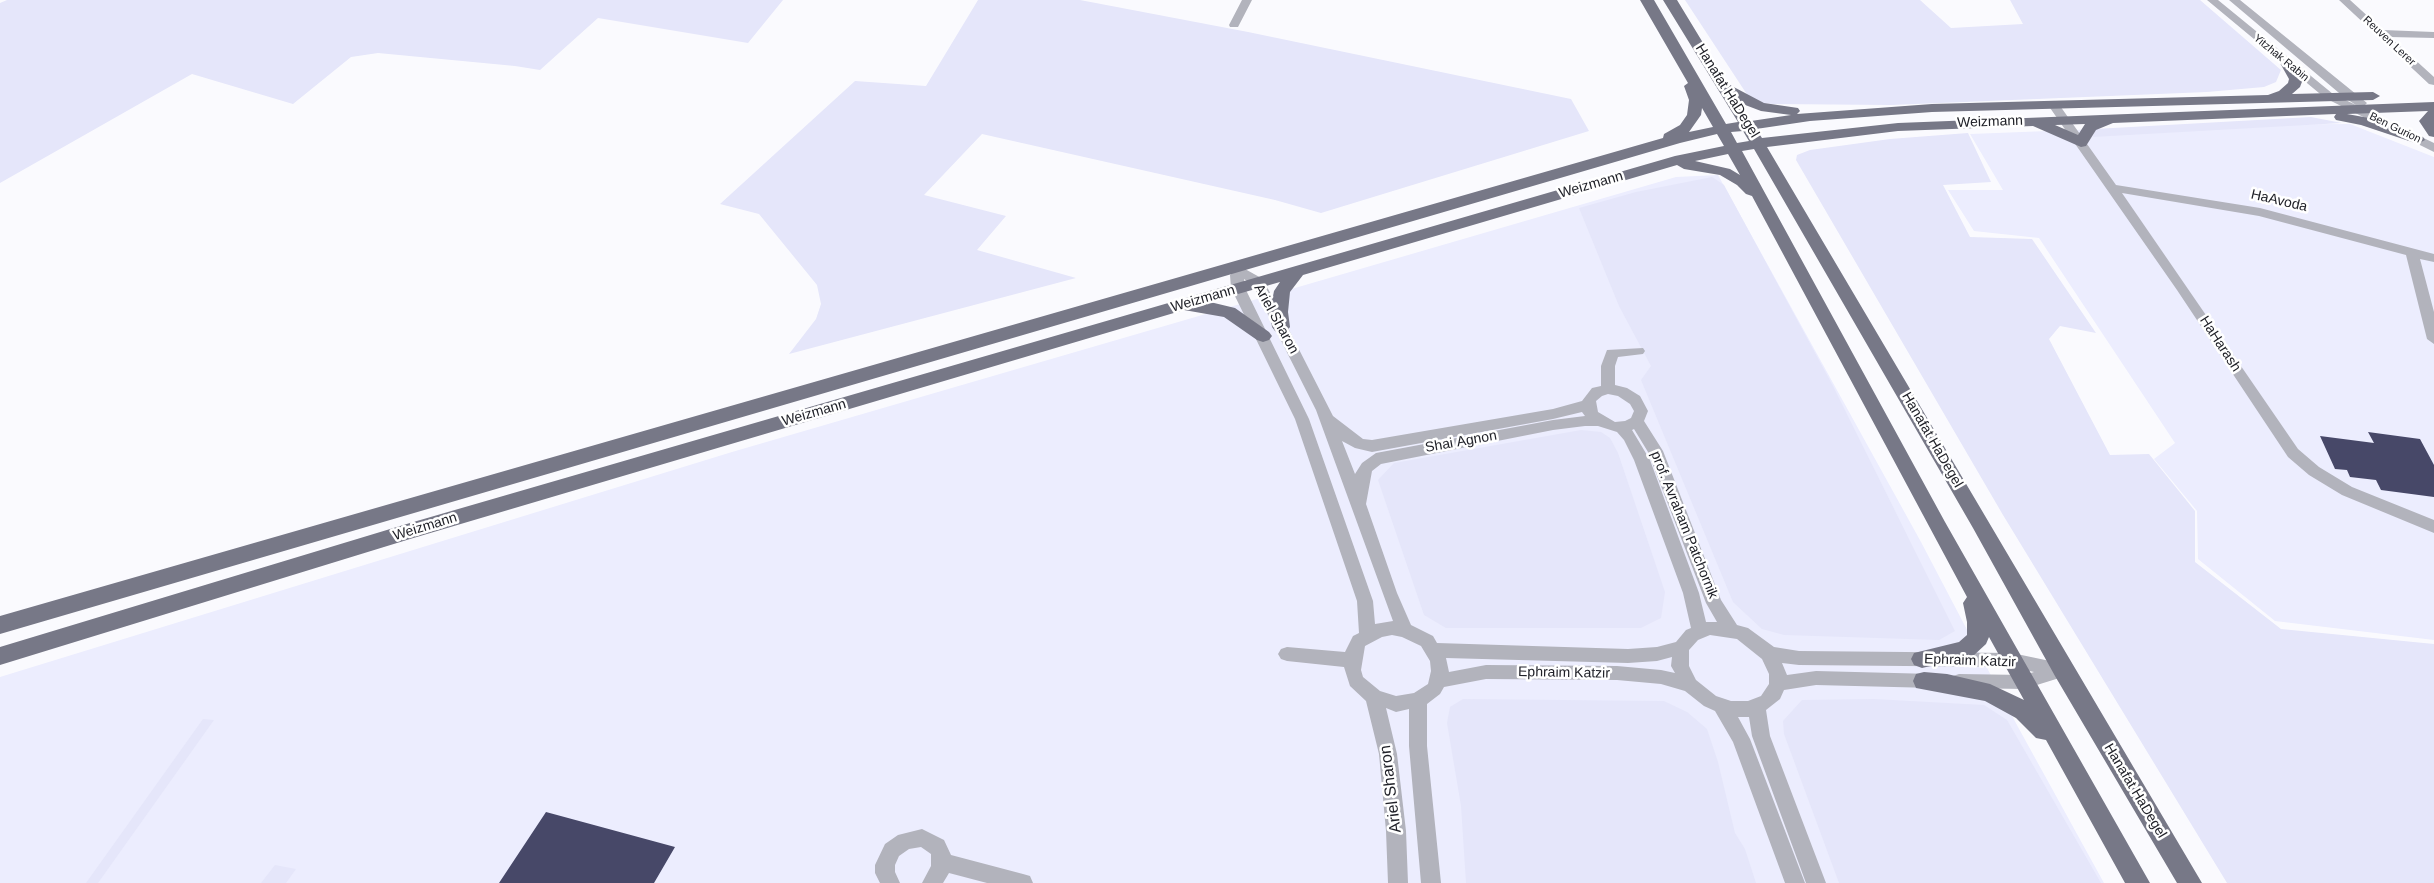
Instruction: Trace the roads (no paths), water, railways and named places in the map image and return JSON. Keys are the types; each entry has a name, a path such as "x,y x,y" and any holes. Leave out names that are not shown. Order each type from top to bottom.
{"main road":[{"name":"Hanafat HaDegel","path":"1647,0 1722,129 1965,576 2138,883"},
{"name":"Hanafat HaDegel","path":"1670,0 1792,198 2063,670 2190,883"},
{"path":"1636,151 1685,128 1694,115 1696,100 1680,56"},
{"path":"2265,97 2284,94 2295,84 2296,79 2287,63"},
{"path":"1722,82 1743,99 1762,107 1784,111 1854,114"},
{"name":"Weizmann","path":"0,656 410,531 1258,282 1658,166 1732,148 1759,143 1898,127 2064,119 2288,112 2352,103 2434,95"},
{"name":"Weizmann","path":"0,625 1636,151 1722,129 1854,114 1932,108 2265,97 2329,96 2371,108 2434,106"},
{"path":"2288,112 2355,119 2418,140"},
{"path":"2434,113 2426,121 2434,133"},
{"path":"2014,121 2054,129 2071,136 2081,143 2086,133 2094,124 2124,117"},
{"path":"1792,198 1778,159 1781,150 1795,143 1827,135"},
{"path":"1658,166 1694,164 1720,170 1742,182 1765,207"},
{"path":"1281,327 1279,312 1282,291 1297,271"},
{"path":"1172,308 1219,309 1238,317 1263,336"},
{"path":"1923,670 1965,650 1978,638 1978,622 1965,576"},
{"path":"1923,670 2007,700 2024,711 2040,726 2072,768"}],"street":[{"path":"1234,25 1247,0"},
{"name":"Yitzhak Rabin","path":"2212,0 2329,96"},
{"name":"Yitzhak Rabin","path":"2234,0 2352,103"},
{"name":"Reuven Lerer","path":"2344,0 2434,82"},
{"path":"2380,33 2434,35"},
{"name":"Ben Gurion","path":"2352,103 2434,148"},
{"name":"HaHarash","path":"2054,105 2182,287 2285,443 2320,476 2369,502 2434,527"},
{"name":"Ben Gurion","path":"2371,108 2434,140"},
{"name":"HaAvoda","path":"2114,188 2185,198 2260,212 2434,258"},
{"path":"2412,252 2434,339"},
{"name":"Ariel Sharon","path":"1236,268 1258,282 1325,416 1359,505 1389,593 1405,630"},
{"name":"Ariel Sharon","path":"1236,268 1238,288 1302,419 1334,506 1365,601 1368,635"},
{"path":"1608,390 1608,366 1612,353 1638,351"},
{"path":"1608,390 1622,392 1635,400 1641,411 1637,422 1621,427 1599,421 1593,416 1588,405 1592,395 1608,390"},
{"name":"Shai Agnon","path":"1325,416 1349,438 1360,444 1372,446 1553,414 1588,405"},
{"name":"Shai Agnon","path":"1359,505 1363,474 1367,467 1376,459 1553,425 1599,421"},
{"name":"prof. Avraham Patchornik","path":"1637,422 1655,451 1714,603 1730,630"},
{"name":"prof. Avraham Patchornik","path":"1621,427 1634,442 1642,460 1691,593 1700,631"},
{"path":"1709,628 1730,630 1752,638 1769,654 1778,674 1778,684 1774,694 1767,702 1757,707 1740,709 1722,706 1710,701 1690,685 1680,666 1681,648 1692,635 1709,628"},
{"path":"1379,630 1405,630 1427,641 1434,650 1440,671 1434,689 1418,700 1396,704 1374,697 1356,681 1351,660 1359,641 1368,635 1379,630"},
{"name":"Ephraim Katzir","path":"1434,650 1628,656 1657,654 1681,648"},
{"path":"1287,654 1351,660"},
{"name":"Ephraim Katzir","path":"1769,654 2024,682 2063,670"},
{"name":"Ephraim Katzir","path":"1778,684 1816,678 1923,670 2012,660 2063,670"},
{"name":"Ephraim Katzir","path":"1438,681 1486,672 1616,673 1662,677 1690,685"},
{"name":"Ariel Sharon","path":"1374,697 1388,754 1396,830 1398,883"},
{"name":"Ariel Sharon","path":"1418,700 1418,746 1431,883"},
{"path":"1722,706 1741,739 1795,883"},
{"path":"1757,707 1761,736 1816,883"},
{"path":"885,880 885,865 892,850 912,838 930,841 937,846 942,862 939,874 932,883"},
{"path":"942,862 970,871 1023,883"}]}
